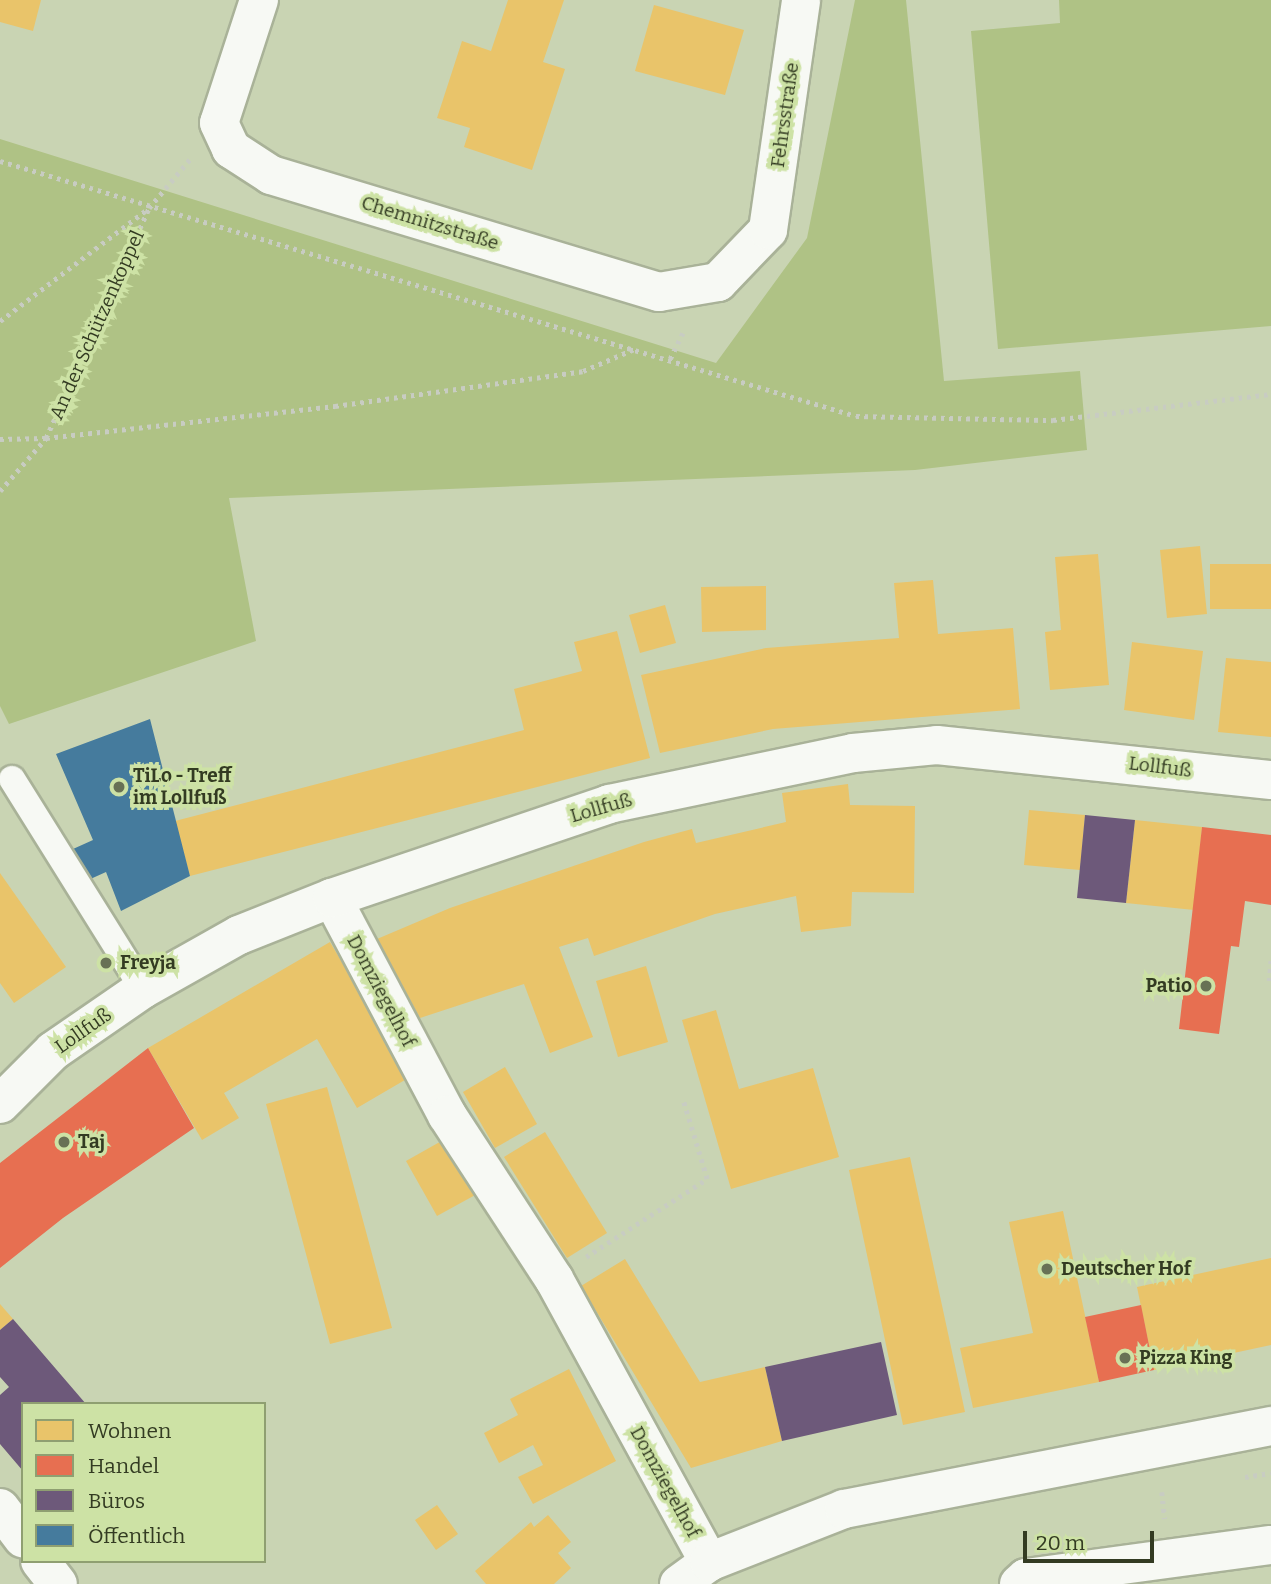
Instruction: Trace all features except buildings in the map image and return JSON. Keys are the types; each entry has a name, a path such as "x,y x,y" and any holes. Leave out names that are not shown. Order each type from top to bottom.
{"street":[{"path":"219,123 260,0"},
{"name":"Fehrsstraße","path":"768,230 801,0"},
{"name":"Chemnitzstraße","path":"219,123 231,149 271,175 659,292 718,282 768,230"},
{"name":"Lollfuß","path":"0,1104 53,1051 143,989 239,935 332,898 609,804 853,753 937,745 1271,780"},
{"name":"Domziegelhof","path":"332,898 447,1115 554,1279 694,1573 844,1509 1271,1426"},
{"path":"0,1508 21,1535"},
{"path":"1019,1584 1026,1578 1271,1545"},
{"path":"42,1563 58,1584"}],"lane":[{"path":"12,779 143,989"}],"path":[{"path":"0,321 149,208 219,123"},
{"name":"An der Schützenkoppel","path":"0,439 46,438 149,208"},
{"path":"0,491 46,438 335,406 583,371 635,348"},
{"path":"1269,981 1271,959"},
{"path":"554,1279 707,1179 684,1100"}],"green space":[{"path":"855,0 906,0 944,381 1080,371 1087,450 915,470 229,498 256,641 9,724 0,706 0,139 716,363 807,238"},
{"path":"1059,0 1271,0 1271,326 998,349 971,31 1060,23"}],"place":[{"name":"TiLo - Treff im Lollfuß","path":"119,787"},
{"name":"Freyja","path":"106,963"},
{"name":"Patio","path":"1206,986"},
{"name":"Taj","path":"64,1142"},
{"name":"Deutscher Hof","path":"1047,1269"},
{"name":"Pizza King","path":"1125,1358"}]}
